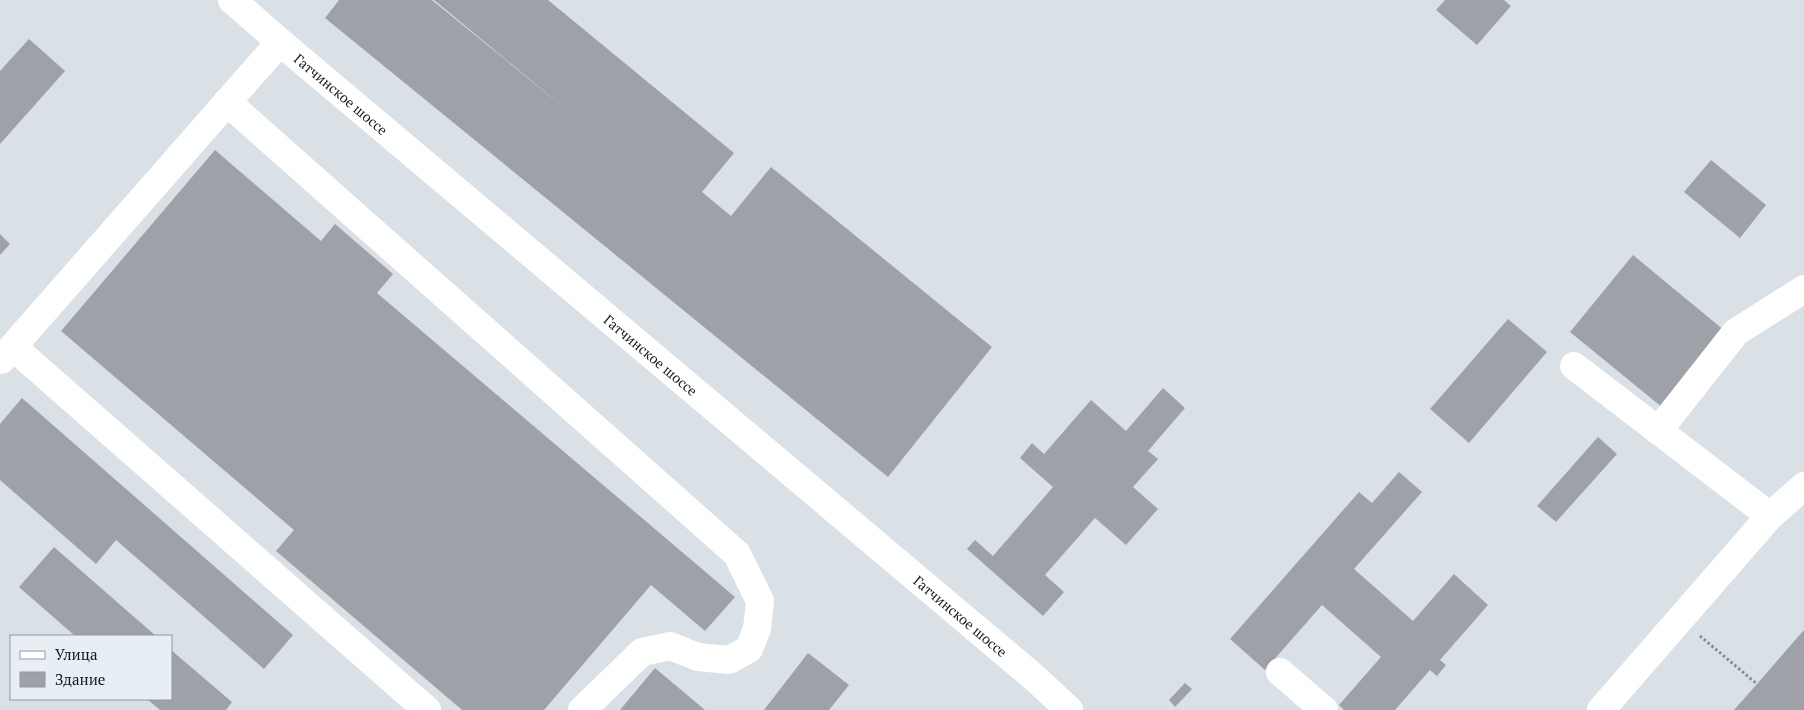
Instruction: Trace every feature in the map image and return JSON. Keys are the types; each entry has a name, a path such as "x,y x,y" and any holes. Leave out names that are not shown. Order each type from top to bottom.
{"street":[{"name":"Гатчинское шоссе","path":"232,0 1028,673 1069,710"},
{"path":"280,42 6,354 426,710"},
{"path":"227,102 737,554 760,601 757,629 749,649 729,660 698,657 670,646 642,652 582,710"},
{"path":"1658,431 1736,332 1804,289"},
{"path":"1574,366 1770,516"},
{"path":"1601,710 1770,516 1804,486"},
{"path":"1280,672 1324,710"}],"path":[{"path":"1680,619 1756,684"}],"building":[{"path":"339,0 432,0 573,115 434,0 548,0 734,153 702,192 731,216 771,167 992,347 888,477 325,18"},
{"path":"1445,0 1504,0 1511,6 1477,45 1436,10"},
{"path":"29,39 65,71 0,144 0,71"},
{"path":"215,150 321,241 335,224 393,274 377,293 735,597 705,631 651,585 544,710 462,710 276,551 294,530 61,331"},
{"path":"1711,160 1766,205 1740,238 1684,192"},
{"path":"0,234 10,244 0,255"},
{"path":"1633,255 1725,331 1663,408 1570,332"},
{"path":"1508,319 1547,352 1469,443 1430,409"},
{"path":"1163,388 1185,408 1148,451 1158,459 1133,487 1158,509 1126,545 1095,518 1045,575 1064,592 1043,616 967,549 975,540 993,556 1053,487 1020,458 1032,443 1044,454 1091,400 1126,431"},
{"path":"22,398 293,635 264,669 116,540 96,564 0,480 0,424"},
{"path":"1598,437 1617,454 1556,522 1537,506"},
{"path":"1399,472 1422,492 1354,569 1413,621 1454,574 1488,605 1440,660 1446,665 1437,676 1430,670 1395,710 1344,710 1339,705 1381,657 1322,605 1265,670 1230,639 1359,492 1372,503"},
{"path":"54,547 155,635 74,635 19,587"},
{"path":"1804,630 1804,710 1734,710 1757,684"},
{"path":"172,651 232,702 226,710 160,710 148,700 172,700"},
{"path":"808,653 849,685 829,710 764,710"},
{"path":"655,668 705,710 620,710"},
{"path":"1185,683 1192,689 1175,707 1169,700"}]}
